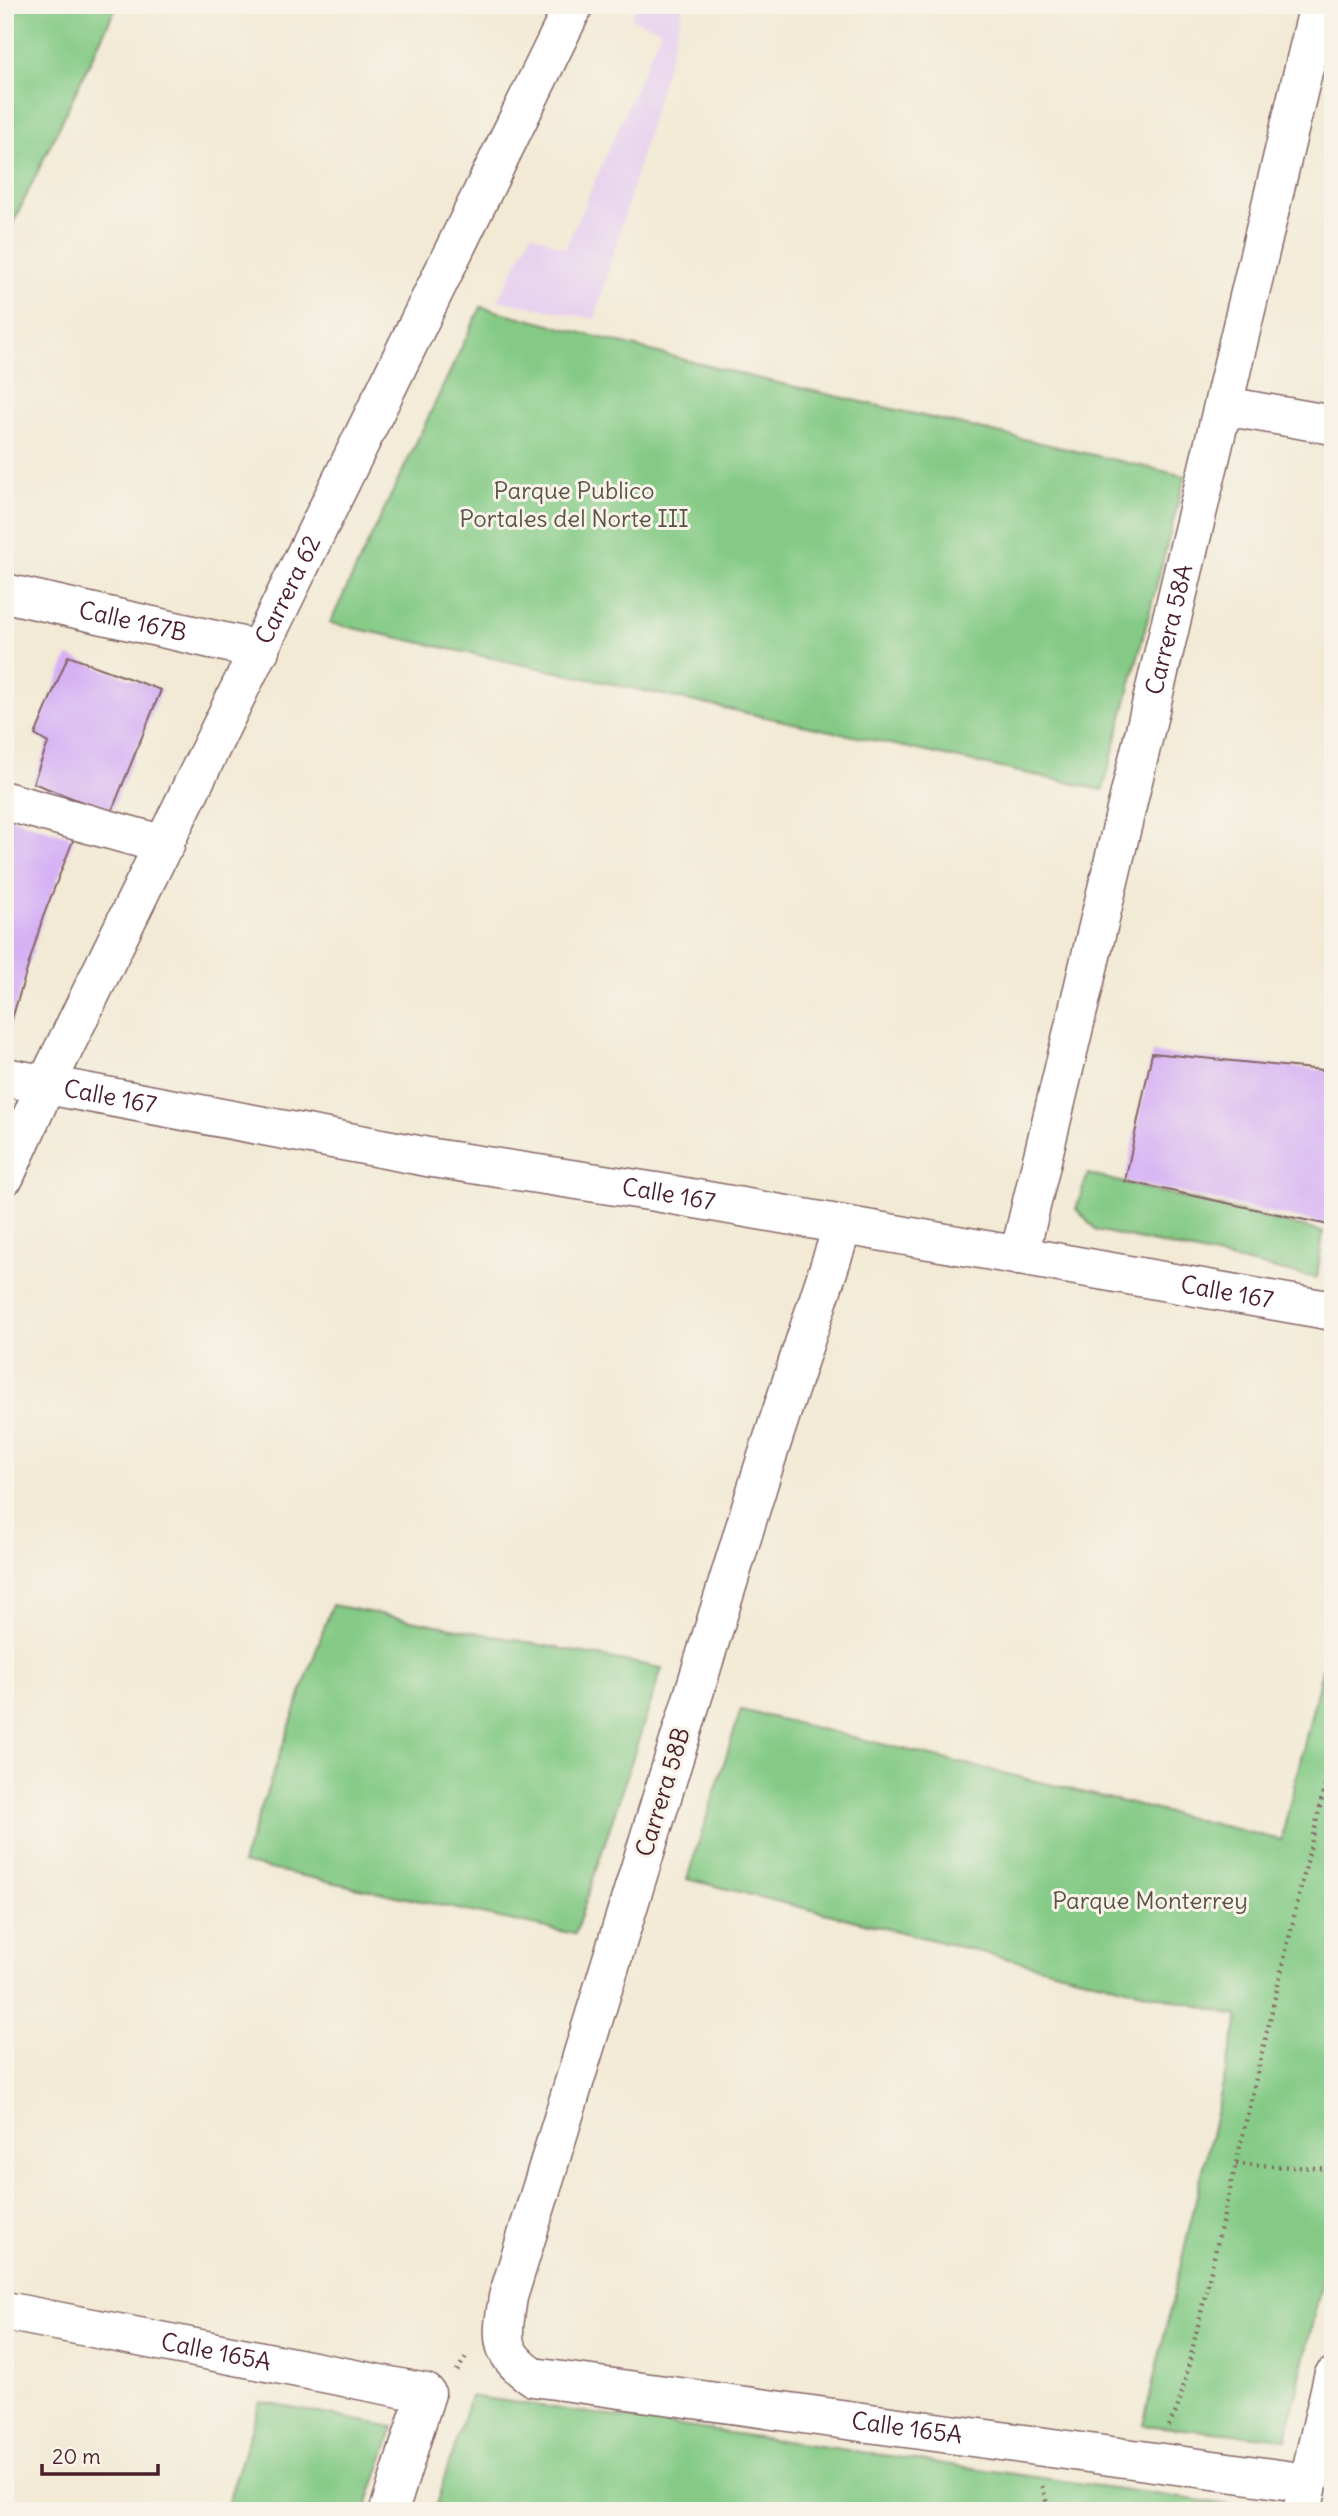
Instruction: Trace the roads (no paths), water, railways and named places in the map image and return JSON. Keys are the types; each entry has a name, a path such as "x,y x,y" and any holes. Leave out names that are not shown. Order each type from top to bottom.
{"street":[{"name":"Carrera 62","path":"5,1176 46,1085 574,5"},
{"name":"Carrera 58A","path":"1019,1256 1318,5"},
{"path":"1236,408 1333,425"},
{"name":"Calle 167B","path":"5,593 260,650"},
{"path":"5,802 164,845"},
{"name":"Calle 167","path":"5,1077 433,1158 843,1225 1333,1311"},
{"name":"Carrera 58B","path":"507,2348 516,2270 762,1472 843,1225"},
{"name":"Calle 165A","path":"5,2311 426,2393 389,2511"},
{"name":"Calle 165A","path":"507,2348 533,2377 1305,2497"},
{"path":"1305,2497 1333,2377"}],"park label":[{"name":"Parque Publico Portales del Norte III","path":"574,505"},
{"name":"Parque Monterrey","path":"1150,1901"}]}
